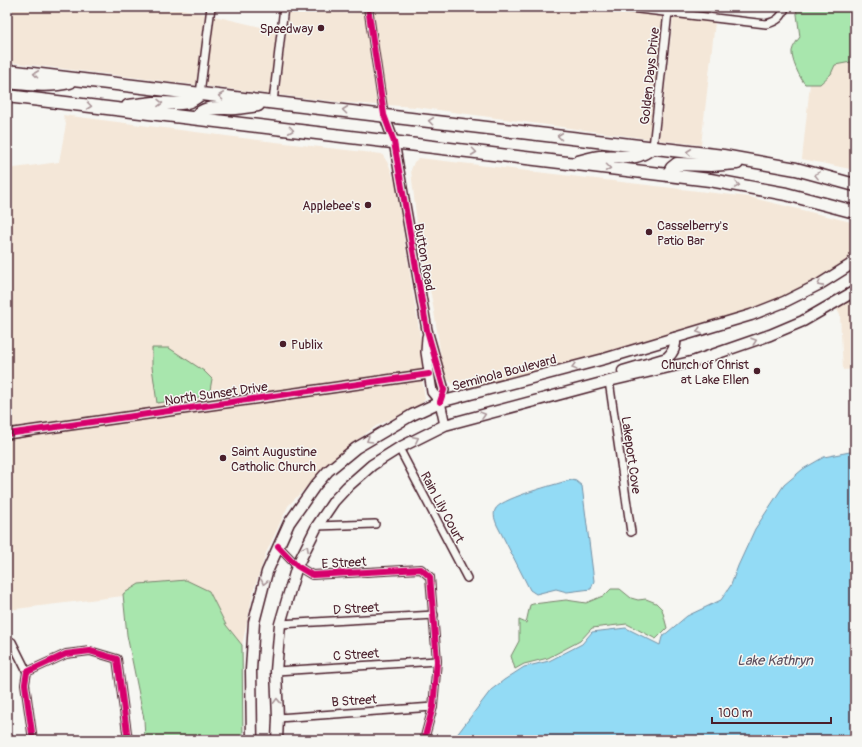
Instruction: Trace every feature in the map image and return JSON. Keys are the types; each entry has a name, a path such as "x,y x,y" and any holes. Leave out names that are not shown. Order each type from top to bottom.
{"main road":[{"path":"7,71 653,147 758,162 855,185"},
{"path":"7,82 58,85 83,80"},
{"path":"107,108 155,103 188,102 195,99 200,94"},
{"path":"7,96 668,175 753,187 793,195 855,212"},
{"path":"195,118 199,112 206,109 235,108 273,102"},
{"path":"569,164 601,156 636,156 645,154 653,147"},
{"path":"668,175 672,168 677,164 711,165 758,162"},
{"name":"Seminola Boulevard","path":"252,740 251,670 254,622 266,572 289,523 328,471 356,448 412,415 440,402 604,359 751,315 784,302 820,284 854,262"},
{"path":"277,740 278,718 276,672 280,624 297,566 317,526 334,501 347,487 372,465 399,448 446,425 609,381 695,361 770,335 803,321 855,291"},
{"path":"609,381 614,375 620,372 668,358 675,347 675,338"}],"street":[{"path":"200,94 211,7"},
{"path":"273,102 284,7"},
{"path":"368,7 384,115"},
{"path":"621,7 668,10 766,24 781,17 785,7"},
{"name":"Golden Days Drive","path":"653,147 668,10"},
{"name":"Button Road","path":"384,115 394,142 427,330 444,390 440,402"},
{"name":"Button Road","path":"427,330 426,352 432,392 440,402 446,425"},
{"name":"North Sunset Drive","path":"7,434 429,374"},
{"name":"Lakeport Cove","path":"609,381 631,532"},
{"name":"Rain Lily Court","path":"399,448 467,578"},
{"path":"317,526 375,524"},
{"name":"E Street","path":"278,546 297,566 312,575 421,569 430,577 434,615"},
{"path":"424,740 432,707 437,661 434,615"},
{"name":"D Street","path":"280,624 434,615"},
{"path":"12,642 27,672 25,684 33,740"},
{"path":"27,672 66,654 90,651 118,659 128,740"},
{"name":"C Street","path":"276,672 437,661"},
{"name":"B Street","path":"278,718 432,707"}],"shaded area":[{"path":"7,7 173,7 205,14 196,85 7,62"},
{"path":"289,7 347,13 364,12 377,105 279,95"},
{"path":"460,7 461,10 470,9 470,7 585,7 663,16 650,139 416,107 387,105 373,12 409,11"},
{"path":"214,16 274,30 277,26 270,94 205,86"},
{"path":"673,17 715,22 701,145 659,140"},
{"path":"851,62 852,74 855,73 855,170 802,159 810,84 820,84 831,74 835,65"},
{"path":"63,115 382,154 389,165 395,182 422,347 422,371 7,430 7,169 59,162 66,124"},
{"path":"419,158 749,197 855,223 855,254 822,278 774,301 711,323 470,390 454,385 447,379 442,363 433,305 417,224 411,170 414,162"},
{"path":"855,294 855,369 843,370 840,315 835,306"},
{"path":"422,379 425,399 420,406 376,426 357,440 312,481 288,506 266,553 254,589 242,645 226,625 209,591 123,594 123,596 7,610 7,438"}],"green space":[{"path":"796,7 855,7 855,73 851,74 851,62 835,65 831,74 820,84 805,84 796,69 792,55 793,47 800,37"},
{"path":"152,348 169,348 204,371 212,379 209,396 157,403 152,367"},
{"path":"186,580 209,591 226,625 242,645 243,740 145,740 144,719 127,635 123,594 139,584"},
{"path":"611,589 620,589 631,598 638,600 646,599 656,603 662,609 667,628 656,639 627,624 592,628 580,641 548,658 524,664 515,669 511,656 519,641 519,620 526,623 530,605 566,600 586,603 605,595"}],"water":[{"name":"Lake Kathryn","path":"855,451 855,740 453,740 491,690 524,667 549,661 582,644 592,632 626,628 660,645 662,637 687,616 721,600 731,585 755,529 784,485 803,469 824,457"},
{"path":"572,480 576,481 582,486 594,581 591,589 567,592 556,589 536,594 530,590 497,525 494,512 499,506 515,497"}],"cycle path":[{"path":"368,7 384,115 394,142 427,330 444,390 440,402"},
{"path":"7,434 429,374"},
{"path":"278,546 297,566 312,575 421,569 430,577 437,661 433,707 424,740"},
{"path":"33,740 25,684 27,672 66,654 90,651 117,659 128,740"}],"place":[{"name":"Speedway","path":"321,28"},
{"name":"Applebee's","path":"368,205"},
{"name":"Casselberry's Patio Bar","path":"649,232"},
{"name":"Publix","path":"283,344"},
{"name":"Church of Christ at Lake Ellen","path":"757,371"},
{"name":"Saint Augustine Catholic Church","path":"223,458"}]}
